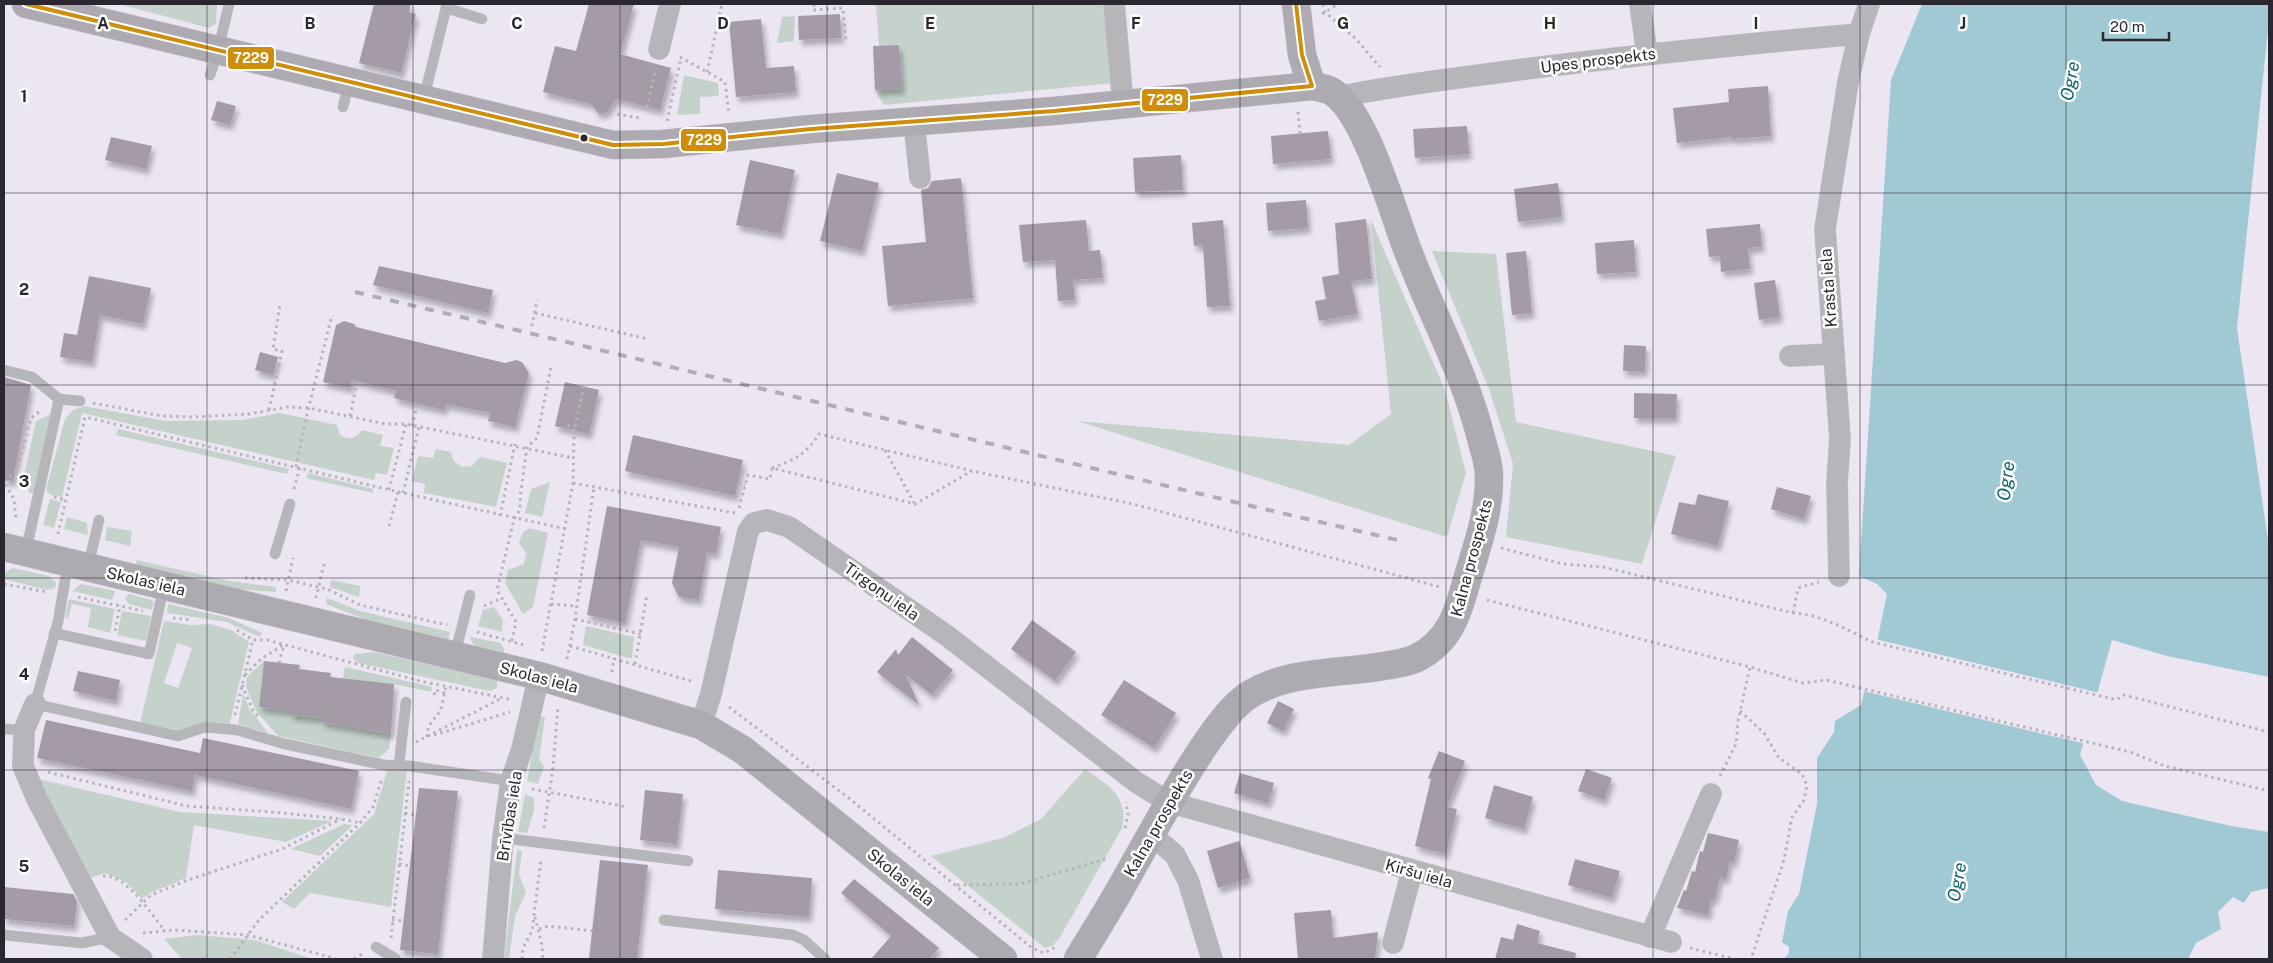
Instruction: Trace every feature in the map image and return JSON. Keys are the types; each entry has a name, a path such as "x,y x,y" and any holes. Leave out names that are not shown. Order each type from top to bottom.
{"main road":[{"path":"26,4 214,63 350,80 613,145 663,144 811,129 1123,104 1305,97 1296,4"},
{"name":"Kalna prospekts","path":"1070,952 1138,831 1168,802 1194,760 1225,716 1245,698 1258,690 1292,678 1362,670 1405,662 1420,656 1447,634 1453,623 1446,590 1478,542 1488,506 1490,472 1474,408 1408,252 1367,139 1351,113 1338,97 1329,90 1305,97"},
{"name":"Skolas iela","path":"20,538 164,585 455,655 540,663 701,725 743,750 1003,959"}],"street":[{"path":"658,57 670,4"},
{"path":"1114,4 1123,104"},
{"path":"1640,4 1647,54"},
{"name":"Krasta iela","path":"1839,576 1837,482 1840,438 1825,229 1848,82 1859,34 1869,4"},
{"name":"Upes prospekts","path":"1338,97 1384,87 1647,54 1859,34"},
{"path":"914,122 920,178"},
{"path":"1790,356 1833,354"},
{"name":"Tirgoņu iela","path":"743,522 754,523 767,520 789,526 946,635 1136,782 1168,802"},
{"path":"701,725 710,694 743,522"},
{"name":"Brīvības iela","path":"494,959 503,838 511,781 522,749 540,663"},
{"path":"35,704 14,729 23,766 37,799 110,937 142,959"},
{"path":"1650,937 1711,794"},
{"name":"Ķiršu iela","path":"1168,802 1670,942"},
{"path":"1138,831 1175,855 1188,880 1212,959"},
{"path":"1393,942 1412,871"}],"lane":[{"path":"214,63 229,4"},
{"path":"424,99 447,6 482,18"},
{"path":"343,107 350,80"},
{"path":"4,370 32,377 59,399 80,401"},
{"path":"20,538 59,399"},
{"path":"275,554 290,504"},
{"path":"99,520 83,558 61,595 54,633 35,704 178,736 205,727 231,730 384,765 399,764 511,781"},
{"path":"54,633 148,654 164,585"},
{"path":"455,655 470,595"},
{"path":"399,764 406,702"},
{"path":"503,838 688,861"},
{"path":"664,920 793,935 804,940 825,959"},
{"path":"4,935 82,943 110,937"},
{"path":"376,947 396,959"}],"path":[{"path":"707,72 722,4"},
{"path":"814,4 813,10 843,8 846,42"},
{"path":"1323,4 1325,12 1355,38 1380,68"},
{"path":"647,107 658,57 681,58 725,82 729,114"},
{"path":"663,144 681,58"},
{"path":"1300,134 1305,97"},
{"path":"532,326 537,300"},
{"path":"269,410 282,351 273,349 280,304"},
{"path":"534,313 648,339"},
{"path":"290,504 309,408 332,315"},
{"path":"512,641 516,622 497,590 514,519 518,514 521,504 520,498 527,447 537,438 551,366"},
{"path":"350,416 357,382"},
{"path":"540,663 566,529 573,483 574,430 584,386"},
{"path":"80,401 162,416 202,417 250,414 287,407 309,408 386,424 406,424 515,444 573,458"},
{"path":"412,426 418,403"},
{"path":"39,412 32,418 18,469 4,482 14,499 20,538 58,535 83,558"},
{"path":"58,535 85,417 500,516 566,529"},
{"path":"389,490 406,424"},
{"path":"568,425 574,430"},
{"path":"403,493 419,427"},
{"path":"772,468 791,461 809,450 819,434 972,471 1133,504 1446,590 1750,667 1803,683 1826,680 2130,752 2165,766 2269,791"},
{"path":"500,516 515,444"},
{"path":"885,450 915,504"},
{"path":"573,483 743,522 748,475 770,478 772,468"},
{"path":"772,468 915,504 972,471"},
{"path":"738,483 746,485"},
{"path":"567,659 575,619 594,487"},
{"path":"390,526 398,492"},
{"path":"1478,542 1563,564 1603,567 1793,613 1802,613 1840,626 1872,642 2116,700 2124,695 2199,713 2222,722 2269,732"},
{"path":"286,591 293,558"},
{"path":"316,599 324,564"},
{"path":"242,578 288,580 319,587 360,605 462,628 527,646"},
{"path":"4,584 158,615 193,620"},
{"path":"1793,613 1798,588"},
{"path":"635,664 647,594"},
{"path":"551,604 577,606"},
{"path":"575,619 640,634"},
{"path":"232,627 253,640 267,640 420,681 502,698 426,737"},
{"path":"231,730 253,640"},
{"path":"279,663 284,645"},
{"path":"245,676 261,659 284,645"},
{"path":"570,646 699,683 710,694 758,727 957,885 1032,948 1044,953 1070,952"},
{"path":"534,648 540,663"},
{"path":"612,672 614,658"},
{"path":"1711,794 1736,744 1740,711 1750,667"},
{"path":"242,684 254,711 272,734 273,740"},
{"path":"426,737 428,727 441,710 446,686"},
{"path":"434,695 434,690 445,693"},
{"path":"522,959 523,948 532,931 548,793 553,768 557,710"},
{"path":"426,737 517,711"},
{"path":"1740,711 1764,733 1779,758 1802,774 1807,785 1804,800 1792,817 1784,860 1751,959"},
{"path":"230,959 277,901 360,823 373,807 384,765"},
{"path":"23,766 187,806 342,818 360,823"},
{"path":"511,781 548,793 627,807"},
{"path":"1136,782 1126,798 1128,816 1138,831"},
{"path":"403,921 392,920 408,789"},
{"path":"405,813 416,815"},
{"path":"110,937 151,895 188,880 282,849 342,818"},
{"path":"957,885 1020,884 1121,862"},
{"path":"1104,867 1121,862"},
{"path":"399,864 410,866"},
{"path":"83,884 105,875 127,886 166,931"},
{"path":"272,896 277,901"},
{"path":"534,914 543,959"},
{"path":"538,929 548,926 592,931"},
{"path":"110,937 166,931 248,935 338,959"},
{"path":"1670,942 1734,959"}],"shaded area":[{"path":"119,4 217,4 216,24 209,28"},
{"path":"869,4 1105,4 1114,83 884,105 875,90 902,88 899,45 879,46 876,6"},
{"path":"795,16 794,41 777,43 782,17"},
{"path":"684,75 718,83 719,96 700,97 700,114 677,115"},
{"path":"1371,220 1445,390 1466,473 1447,537 1077,421 1349,445 1391,414"},
{"path":"1432,251 1496,254 1516,422 1676,456 1642,564 1506,537 1513,464 1490,392"},
{"path":"84,406 166,421 242,420 280,413 337,425 340,435 346,438 355,437 362,430 383,435 380,446 394,448 387,475 376,473 374,480 82,413 62,497 51,495 46,490 65,419 73,410"},
{"path":"51,414 35,491 30,494 23,480 36,421"},
{"path":"118,429 289,469 287,474 116,435"},
{"path":"436,449 451,452 453,460 462,467 472,466 480,457 507,463 496,507 424,493 425,484 412,481 418,456 433,458"},
{"path":"308,473 373,489 373,493 306,478"},
{"path":"550,482 542,517 525,513 531,489"},
{"path":"50,499 61,502 54,528 43,525"},
{"path":"67,517 87,523 88,535 64,529"},
{"path":"107,527 132,531 130,546 105,540"},
{"path":"530,528 548,533 533,607 523,614 505,583 508,570 524,564 526,553 519,543 523,532"},
{"path":"137,560 229,581 276,587 276,592 233,589 134,570"},
{"path":"13,568 49,576 56,583 55,588 48,590 4,579 4,573"},
{"path":"331,580 360,586 359,597 330,587"},
{"path":"81,584 115,591 112,600 72,591"},
{"path":"129,594 152,600 154,603 151,610 129,604 125,598"},
{"path":"327,598 360,611 450,632 448,639 441,641 372,622 326,604"},
{"path":"69,599 115,609 110,633 88,627 91,608 72,604 68,619 65,617"},
{"path":"168,604 229,618 262,633 260,637 227,622 167,613"},
{"path":"494,607 503,620 502,632 478,626 483,610"},
{"path":"122,611 151,616 146,641 117,635"},
{"path":"164,621 191,625 210,624 231,630 249,642 229,727 203,723 179,730 140,723","holes":["177,643 192,648 178,688 164,683"]},
{"path":"586,626 634,637 632,659 583,645"},
{"path":"470,637 501,643 504,649 504,656 479,649"},
{"path":"374,652 497,679 497,688 490,691 358,663 353,658 355,654"},
{"path":"264,661 259,707 291,711 291,715 322,718 322,722 391,734 389,749 379,758 278,736 256,711 246,687 247,677"},
{"path":"345,667 432,687 431,692 394,684 343,679"},
{"path":"243,693 250,710 268,733 238,724"},
{"path":"539,716 545,717 539,760 544,766 538,784 527,781"},
{"path":"388,768 407,769 391,907 310,893 294,909 282,902 374,814"},
{"path":"1085,769 1109,787 1120,800 1123,808 1122,828 1059,939 1052,946 1045,948 931,856 1003,838 1041,819"},
{"path":"38,779 180,812 332,821 286,842 194,825 186,878 150,893 142,899 127,883 105,873 90,878"},
{"path":"525,794 534,798 534,811 527,833 518,832"},
{"path":"344,824 353,825 320,856 291,849"},
{"path":"517,850 522,851 519,874 526,893 515,916 509,959 504,959"},
{"path":"198,935 255,940 312,959 182,959 164,939"}],"water":[{"name":"Ogre","path":"1922,4 2269,4 2269,20 2237,328 2269,547 2269,677 2167,656 2112,640 2080,755 2096,785 2122,801 2231,826 2269,832 2269,888 2251,892 2244,903 2233,897 2218,912 2221,929 2196,943 2188,959 1784,959 1789,953 1789,947 1782,942 1788,911 1799,894 1817,804 1817,758 1834,732 1835,721 1861,705 1887,594 1877,584 1859,576 1860,559 1891,80"}],"pier":[{"path":"1875,639 2100,693 2086,744 1863,691"}],"building":[{"path":"374,4 411,4 409,12 416,14 401,73 359,63"},
{"path":"589,4 634,4 620,54 671,68 660,110 616,99 607,112 599,114 591,104 543,92 555,46 576,51"},
{"path":"840,14 841,38 799,40 798,16"},
{"path":"761,19 766,68 794,66 796,92 736,97 729,22"},
{"path":"899,45 902,89 875,90 873,46"},
{"path":"1768,86 1771,136 1732,139 1731,137 1677,143 1673,108 1729,102 1728,89"},
{"path":"217,101 236,106 230,125 211,120"},
{"path":"1467,126 1469,154 1415,158 1413,129"},
{"path":"1328,131 1331,159 1273,164 1271,136"},
{"path":"111,137 152,146 146,169 105,160"},
{"path":"1181,155 1183,190 1135,192 1133,158"},
{"path":"750,160 795,170 781,234 736,225"},
{"path":"837,173 879,183 862,251 820,241"},
{"path":"961,178 973,298 888,306 882,246 926,242 921,190 928,188 932,181"},
{"path":"1558,183 1562,217 1518,222 1514,189"},
{"path":"1306,200 1308,228 1268,231 1266,203"},
{"path":"1366,219 1372,279 1351,281 1358,314 1319,321 1315,301 1326,299 1322,277 1339,274 1335,223"},
{"path":"1086,220 1089,251 1100,250 1103,278 1073,280 1075,300 1058,301 1055,260 1023,262 1019,225"},
{"path":"1223,220 1230,306 1207,307 1203,245 1194,246 1192,223"},
{"path":"1760,224 1762,247 1748,248 1750,269 1721,272 1720,256 1709,257 1706,229"},
{"path":"1634,240 1636,272 1597,274 1595,243"},
{"path":"1526,251 1532,313 1512,315 1506,253"},
{"path":"379,266 493,290 488,313 373,285"},
{"path":"89,276 151,288 143,324 100,315 92,362 60,357 64,333 77,335"},
{"path":"1775,280 1780,317 1759,320 1754,283"},
{"path":"344,321 354,324 356,327 505,363 516,360 522,362 529,373 515,427 488,421 490,413 446,404 444,410 394,398 396,391 352,380 350,388 323,382 336,325"},
{"path":"1624,345 1646,346 1645,371 1623,371"},
{"path":"260,352 278,357 273,375 255,370"},
{"path":"4,377 31,385 13,481 4,480"},
{"path":"565,382 599,390 589,434 555,426"},
{"path":"1634,393 1677,394 1676,418 1634,418"},
{"path":"633,435 743,460 735,496 625,471"},
{"path":"1777,487 1811,496 1804,519 1771,509"},
{"path":"1698,494 1729,501 1718,546 1671,534 1679,502 1695,505"},
{"path":"607,506 721,527 716,554 707,552 699,600 679,597 672,583 679,547 641,540 625,623 587,615"},
{"path":"1032,620 1076,652 1055,681 1011,649"},
{"path":"912,637 953,670 932,695 906,675 919,705 877,672 896,649 898,655"},
{"path":"264,661 300,665 299,669 331,673 330,677 394,684 391,734 322,722 322,718 291,715 291,711 259,707"},
{"path":"78,671 120,680 116,701 73,691"},
{"path":"1124,680 1176,713 1154,748 1101,715"},
{"path":"1278,701 1294,709 1283,731 1267,723"},
{"path":"46,720 200,753 203,738 359,771 351,809 195,775 192,791 37,758"},
{"path":"1439,751 1465,761 1447,807 1457,809 1446,854 1415,846 1431,779 1428,778"},
{"path":"1586,769 1612,778 1604,800 1578,791"},
{"path":"1240,773 1274,783 1268,803 1234,793"},
{"path":"1494,785 1533,797 1524,829 1485,818"},
{"path":"419,788 458,791 438,954 400,950"},
{"path":"645,790 683,794 677,844 640,840"},
{"path":"1708,833 1739,840 1734,862 1730,861 1726,879 1720,877 1715,899 1711,899 1708,915 1677,908 1684,890 1686,891 1692,871 1695,872 1700,851 1703,852"},
{"path":"1239,841 1250,878 1218,888 1207,851"},
{"path":"1575,859 1620,871 1612,898 1568,885"},
{"path":"600,860 648,865 637,959 589,959"},
{"path":"718,870 812,878 809,917 715,909"},
{"path":"854,879 939,948 929,959 871,959 891,936 841,893"},
{"path":"4,887 73,894 77,901 74,926 4,919"},
{"path":"1331,910 1333,938 1378,932 1375,959 1298,959 1294,913"},
{"path":"1517,924 1540,931 1537,943 1576,953 1575,959 1495,959 1501,937 1513,940"}],"railway":[{"path":"355,292 1406,542"}],"transit line":[{"name":"7229","path":"26,4 613,145 663,144 811,129 1054,111 1312,86 1302,55 1296,4"}]}
